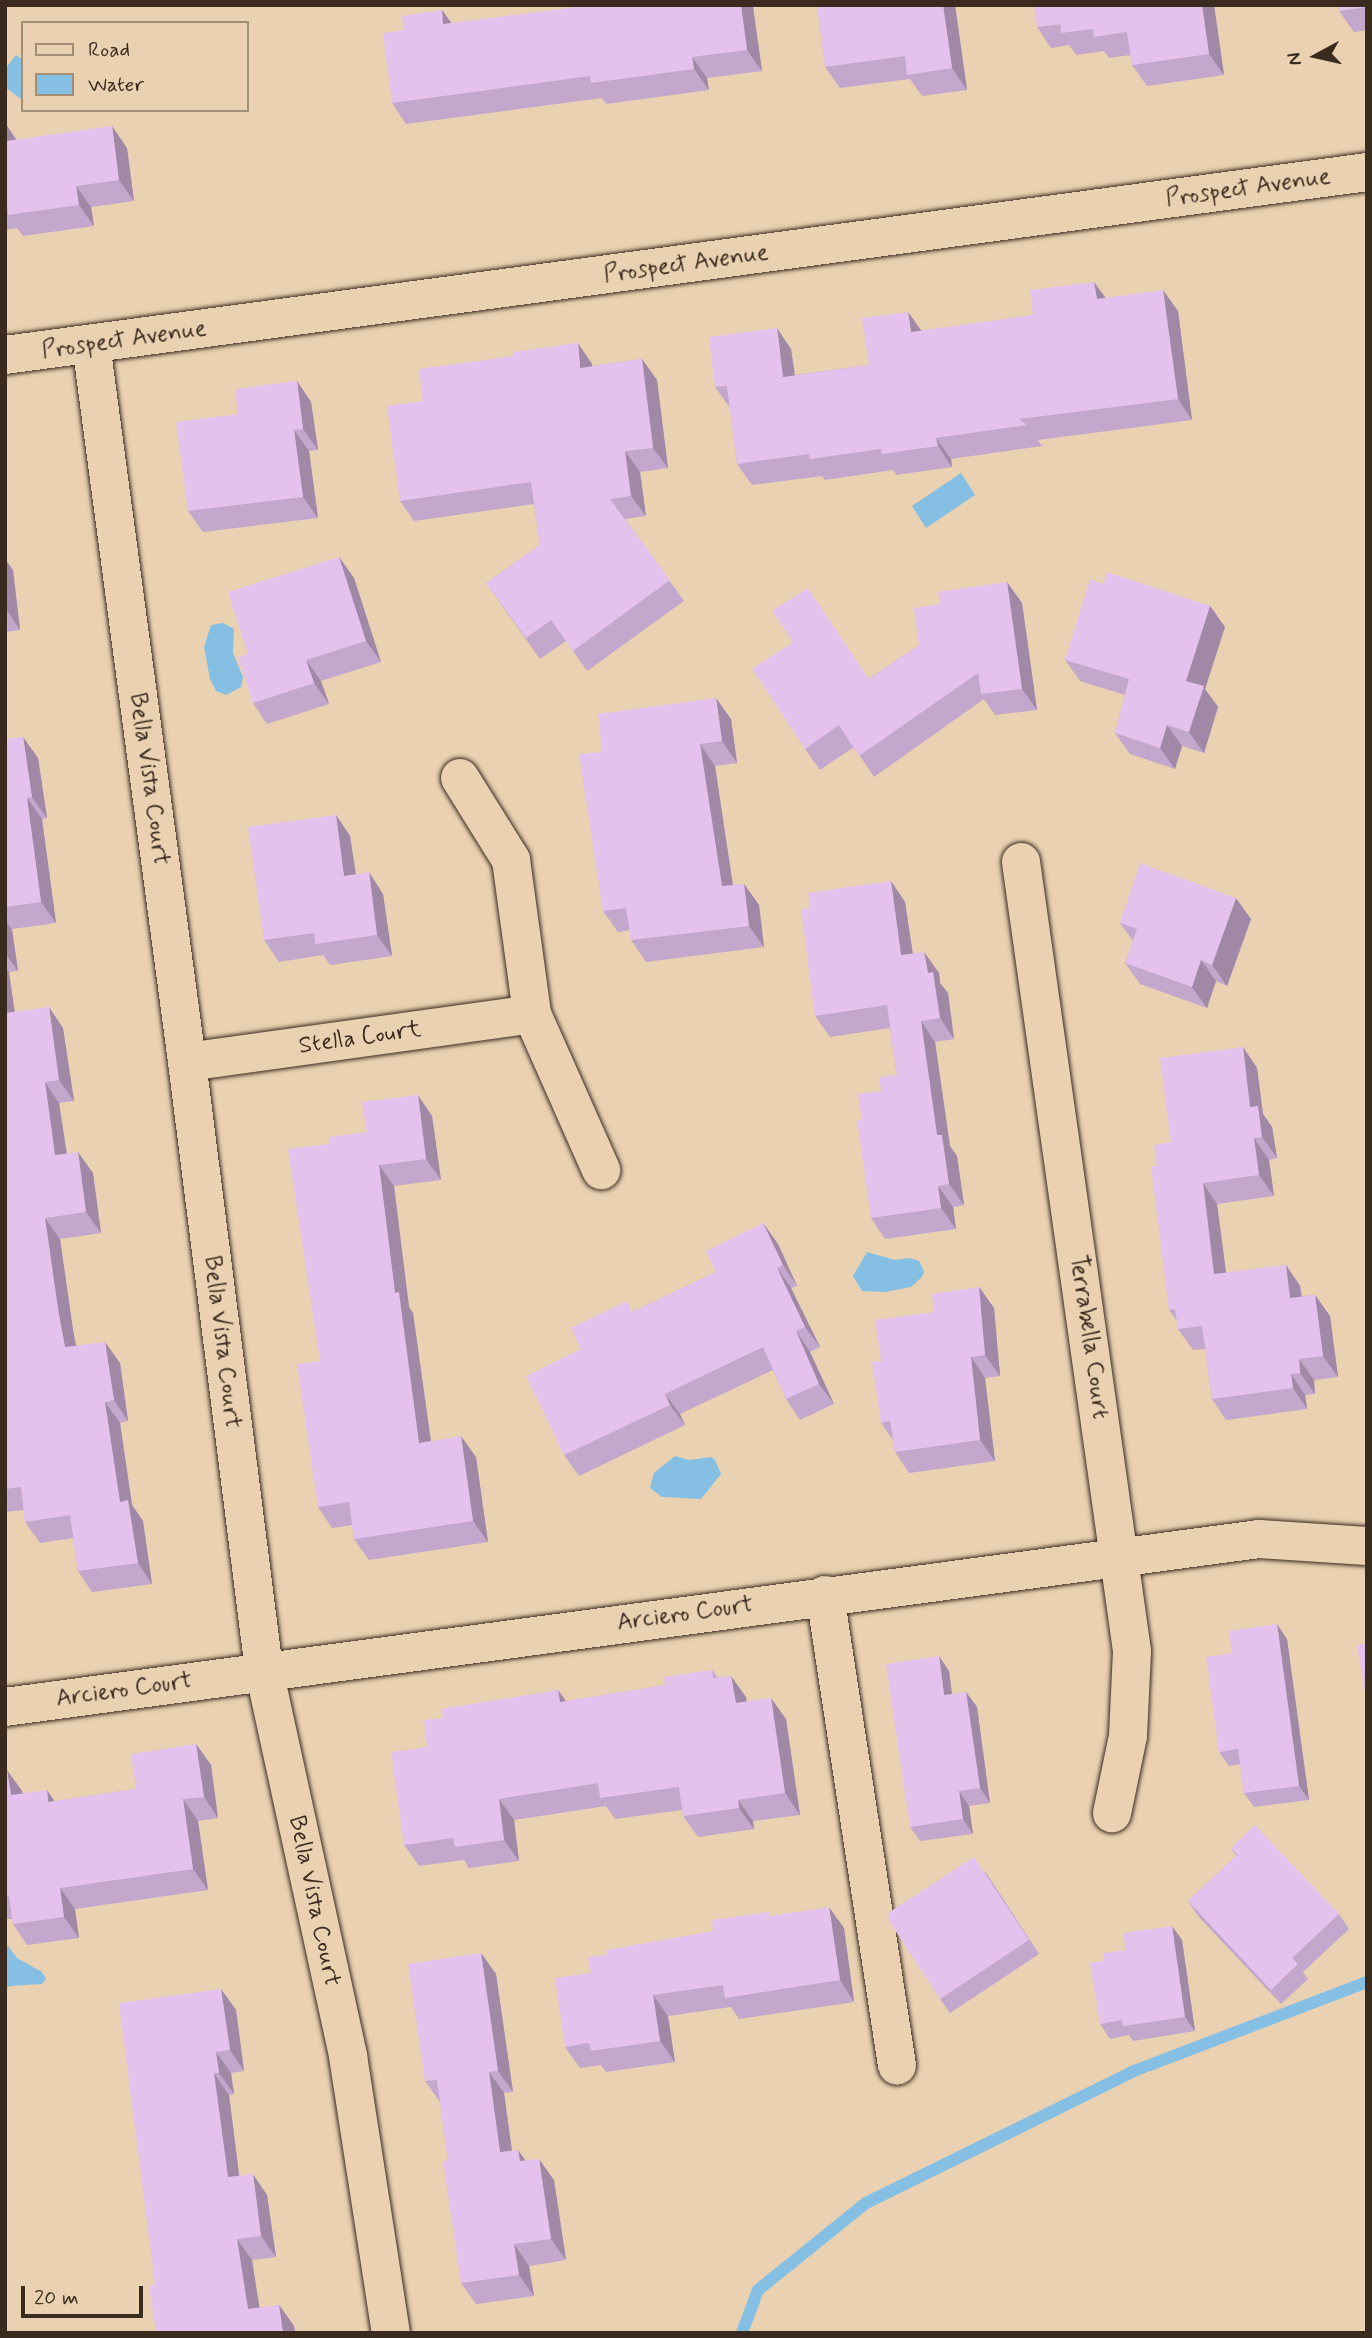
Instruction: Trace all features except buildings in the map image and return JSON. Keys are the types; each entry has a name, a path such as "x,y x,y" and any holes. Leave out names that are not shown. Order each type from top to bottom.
{"street":[{"name":"Prospect Avenue","path":"5,355 1367,172"},
{"name":"Bella Vista Court","path":"91,344 187,1062 264,1670 348,2056 391,2333"},
{"path":"460,778 510,860 532,1014 601,1170"},
{"name":"Terrabella Court","path":"1021,862 1132,1651 1128,1737 1112,1813"},
{"name":"Stella Court","path":"187,1062 532,1014"},
{"name":"Arciero Court","path":"5,1707 264,1670 1259,1539 1367,1546"},
{"path":"825,1595 897,2066"}],"water":[{"path":"16,55 21,59 21,99 5,87 5,69"},
{"path":"961,473 975,495 926,528 912,506"},
{"path":"223,623 234,629 233,653 243,677 241,687 226,695 216,691 210,679 204,647 211,625"},
{"path":"867,1252 895,1260 910,1258 919,1261 924,1271 922,1277 911,1287 885,1292 862,1291 853,1276"},
{"path":"675,1456 689,1460 711,1457 715,1460 721,1474 701,1499 662,1497 650,1488 654,1473"},
{"path":"8,1946 17,1958 42,1972 46,1979 42,1984 10,1986 5,1989 5,1947"}],"waterway":[{"path":"742,2333 758,2290 866,2203 1134,2071 1367,1982"}]}
